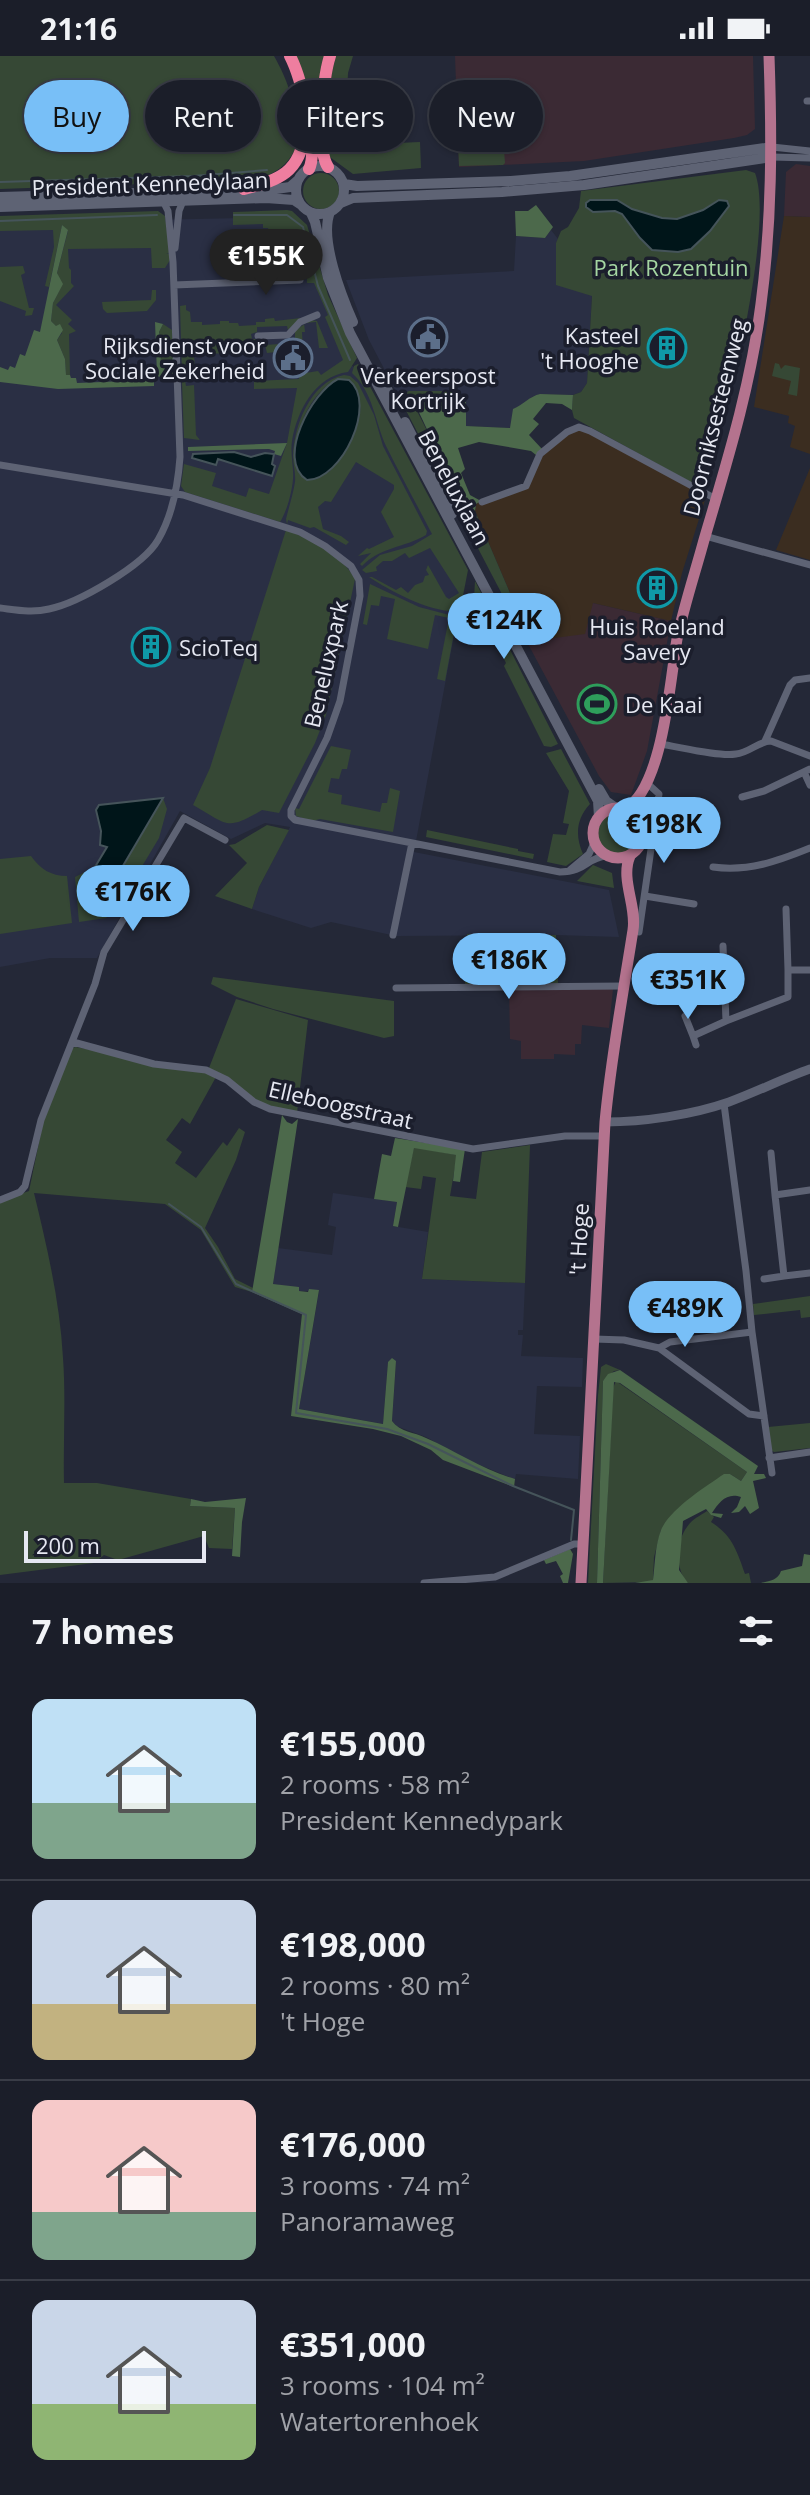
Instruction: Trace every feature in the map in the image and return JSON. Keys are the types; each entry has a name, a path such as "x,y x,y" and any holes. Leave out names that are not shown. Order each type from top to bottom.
{"highway":[{"path":"290,56 300,80"},
{"path":"328,167 323,156 323,98 330,56"},
{"path":"244,189 275,181 294,164 300,152"},
{"path":"309,169 311,152"}],"main road":[{"name":"Doorniksesteenweg","path":"677,641 747,387 761,308 772,197 769,56"},
{"path":"344,184 511,181 772,152"},
{"path":"341,203 344,184 340,176 328,167 309,169 298,180 296,194 300,204 311,213 321,215 353,198 509,192 603,183 772,152"},
{"name":"President Kennedylaan","path":"0,197 286,188 298,180"},
{"name":"President Kennedylaan","path":"0,207 266,198 294,200 300,204"},
{"name":"Beneluxlaan","path":"330,212 327,225 331,254 341,291 358,333 554,709 604,798 620,808"},
{"name":"Beneluxlaan","path":"311,213 328,278 350,333 598,801 599,817"},
{"name":"'t Hoge","path":"638,818 660,744 677,641"},
{"name":"'t Hoge","path":"620,808 635,803 650,785"},
{"path":"620,808 638,818 643,837 630,856 610,857 594,843 593,830 599,817 620,808"},
{"name":"'t Hoge","path":"581,1583 605,1122 623,986 635,935 626,868 630,856"},
{"name":"'t Hoge","path":"610,857 620,872 627,930 635,935"}],"street":[{"path":"772,152 810,151"},
{"path":"772,152 810,158"},
{"path":"0,608 30,612 53,608 117,577 144,558 157,541 175,493 180,457 173,262 168,211 163,201"},
{"path":"173,262 183,201"},
{"path":"174,285 300,280 298,249"},
{"path":"258,336 288,335 300,322 317,315"},
{"path":"482,502 526,486 540,454 567,432 580,427 716,499"},
{"path":"0,465 175,493"},
{"name":"Beneluxpark","path":"175,493 300,532 325,546 354,570 359,580 360,596 340,701 327,738 290,815 297,821 560,872 579,870 596,857 610,857"},
{"path":"705,536 810,565"},
{"path":"765,741 790,685 795,680 810,678"},
{"path":"660,744 731,755 771,741 810,756"},
{"path":"742,797 764,791 807,770 810,785"},
{"name":"'t Hoge","path":"635,935 645,896 659,794 650,785"},
{"path":"0,1200 20,1192 25,1186 41,1120 95,984 104,952 184,818 225,840"},
{"path":"393,935 412,843"},
{"path":"569,871 589,854 594,843"},
{"path":"713,867 756,867 778,862 810,848"},
{"path":"645,896 694,904"},
{"path":"693,1036 788,997 786,909"},
{"path":"723,946 726,1021"},
{"path":"788,970 810,970"},
{"path":"396,988 623,986"},
{"path":"685,1016 696,1045"},
{"name":"Elleboogstraat","path":"73,1042 154,1064 206,1070 270,1109 440,1144 473,1149 565,1136 604,1136"},
{"path":"605,1122 630,1122 724,1104 810,1069"},
{"path":"724,1104 772,1473"},
{"path":"771,1153 784,1276"},
{"path":"775,1195 810,1190"},
{"path":"764,1279 810,1273"},
{"path":"659,1348 670,1342 752,1332"},
{"path":"594,1339 624,1340 659,1348 749,1414 764,1416"},
{"path":"769,1458 810,1452"},
{"path":"424,1583 495,1577 574,1544 583,1544"}],"shaded area":[{"path":"455,56 753,56 755,129 734,138 584,161 459,167 458,152 543,152 543,80 456,80"},
{"path":"796,164 810,166 810,217 784,216 786,172"},
{"path":"590,200 617,200 632,209 677,219 703,210 719,200 727,201 729,206 691,249 678,252 652,250 622,214 615,211 593,212 586,207"},
{"path":"784,216 810,217 810,454 790,447 795,426 788,423 789,416 754,407"},
{"path":"287,217 301,228 349,364 354,367 465,576 414,852 609,890 619,937 396,936 331,922 311,928 252,909 259,887 290,827 265,823 231,839 180,811 97,958 50,958 0,967 0,223"},
{"path":"551,230 558,239 556,243 592,295 587,383 581,392 532,397 511,428 466,426 466,402 452,404 451,391 404,393 400,399 369,340 346,280 514,271 516,236 545,238"},
{"path":"338,379 349,380 357,391 360,405 358,422 352,439 332,468 320,477 307,480 298,470 296,443 308,411 328,386"},
{"path":"581,429 690,488 705,500 671,621 593,603 585,634 539,640 527,633 475,511 476,504 519,491 540,458 567,434"},
{"path":"234,452 251,457 274,454 272,476 218,459 216,465 192,458 193,454"},
{"path":"810,468 810,560 776,550"},
{"path":"593,603 671,621 647,751 631,795 611,792 599,776 528,644 557,637"},
{"path":"163,798 114,881 95,867 107,847 100,845 101,831 96,810 99,805"},
{"path":"509,987 613,989 609,1028 582,1025 581,1044 575,1044 575,1055 554,1054 554,1059 521,1059 521,1041 510,1039"},
{"path":"333,1193 397,1202 393,1226 428,1232 422,1279 525,1283 523,1330 518,1330 518,1335 523,1335 521,1356 583,1358 582,1387 537,1386 534,1434 580,1436 578,1479 516,1474 515,1479 396,1426 392,1421 396,1362 388,1362 383,1424 299,1409 319,1291 298,1291 299,1288 273,1284 278,1248 332,1255 336,1227 328,1225"}],"green space":[{"path":"0,56 274,56 285,80 277,80 277,152 294,152 273,173 256,180 0,189"},
{"path":"296,56 325,56 324,80 305,80"},
{"path":"336,56 353,56 348,80 331,80"},
{"path":"413,142 420,142 421,168 353,174 327,155 328,152 413,152"},
{"path":"458,152 504,152 503,165 459,166"},
{"name":"Park Rozentuin","path":"746,170 755,173 760,207 750,298 744,334 731,340 694,484 574,418 573,395 581,392 587,383 592,296 556,285 556,243 561,231 568,227 579,208 581,191"},
{"path":"321,173 333,179 339,191 333,203 321,209 309,203 303,191 309,179"},
{"path":"536,205 553,227 545,238 516,236 515,211 528,211"},
{"path":"287,210 307,225 328,295 357,358 348,372 326,380 317,388 303,407 292,441 292,490 280,522 185,492 181,486 184,464 216,473 212,486 246,497 249,488 269,494 287,443 297,388 254,389 254,381 299,379 299,374 318,371 321,375 343,360 314,283 307,283 306,260 301,259 300,248 264,245 264,234 269,233 263,224 233,225 233,212"},
{"path":"158,211 165,216 170,253 166,253 170,254 170,260 165,268 152,268 151,248 68,249 71,283 74,286 56,305 72,320 68,324 76,331 69,334 70,375 66,375 65,359 57,340 62,333 51,321 53,303 61,287 57,273 68,231 62,225 49,287 45,286 54,247 53,230 0,231 0,216"},
{"path":"62,225 68,230 57,273 63,284 53,303 51,321 56,326 60,324 63,330 57,340 65,359 66,375 76,378 77,383 151,380 151,374 157,374 155,322 163,324 159,332 162,347 160,365 167,369 174,355 175,376 154,377 154,386 58,389 0,382 0,367 8,370 10,366 15,368 20,354 25,356 34,330 40,332"},
{"path":"23,266 25,273 21,275 29,308 34,308 32,315 25,316 26,311 0,301 0,267"},
{"path":"152,290 156,290 156,300 147,311 107,313 103,309 102,302 151,300"},
{"path":"186,305 191,322 202,322 202,325 229,321 239,326 256,325 256,322 265,322 265,319 301,318 288,330 287,326 257,327 257,332 251,334 252,339 263,345 263,350 240,348 230,354 204,353 203,356 194,356 195,367 201,369 188,370 188,375 182,373 180,306"},
{"path":"317,321 328,348 319,348 316,322 306,323"},
{"path":"163,324 172,330 174,355 165,369 160,365 162,347 159,332"},
{"path":"304,324 303,351 276,350 267,353 265,345 295,343 295,331"},
{"path":"775,363 781,369 785,365 800,368 797,396 788,394 791,381 772,376"},
{"path":"358,364 468,570 460,611 425,606 369,577 396,590 401,587 408,593 429,575 426,570 428,565 449,599 459,593 430,548 409,558 405,553 392,561 383,561 376,567 377,571 366,573 362,570 380,555 412,546 432,534 386,446 365,389 352,373"},
{"path":"344,375 358,383 374,415 383,446 427,531 418,539 376,555 362,566 360,564 371,553 358,556 367,548 394,537 381,512 394,485 356,462 331,502 325,501 318,507 323,529 341,536 349,542 346,545 314,527 288,520 287,524 286,519 295,482 294,444 301,419 313,396 332,379","holes":["344,379 359,401 359,418 352,438 329,472 298,472 297,446 303,419 327,386"]},
{"path":"185,380 186,386 194,385 196,435 200,440 184,438 182,382"},
{"path":"409,391 452,391 452,404 441,406 428,401 417,411 469,513 475,511 527,633 539,640 528,644 400,399"},
{"path":"540,394 573,395 572,410 562,404 546,403 533,419 539,424 529,435 542,449 536,455 531,451 479,442 458,448 465,469 461,473 470,495 481,501 476,504 475,511 466,512 416,406 420,400 441,406 466,402 466,426 510,428 513,409"},
{"path":"287,443 281,456 269,449 188,451 188,447"},
{"path":"286,530 325,548 342,562 355,579 326,715 279,813 262,810 241,821 227,823 193,805 210,768"},
{"path":"475,581 558,744 544,746 474,598"},
{"path":"370,584 419,607 457,617 445,681 437,679 449,618 435,615 428,649 387,639 395,599 381,596 379,606 371,605 367,625 363,624"},
{"path":"331,746 351,750 347,769 342,769 339,779 331,778 328,792 342,795 341,804 380,812 382,803 387,803 390,788 400,791 393,832 296,816 295,808 299,809"},
{"path":"561,749 590,804 578,828 583,854 566,866 547,862 553,834 566,835 569,824 563,823 569,791 546,753"},
{"path":"163,798 167,809 159,838 117,908 106,918 79,922 75,877 95,867 114,881"},
{"path":"618,812 633,818 639,833 633,848 618,854 603,848 597,833 603,818"},
{"path":"267,825 289,830 259,887 252,909 215,896 247,863 229,845"},
{"path":"427,830 518,849 534,854 533,859 426,837"},
{"path":"31,856 46,871 67,876 72,923 0,934 0,859"},
{"path":"593,865 612,873 614,888 577,881"},
{"path":"467,934 556,935 558,983 465,985"},
{"path":"213,977 394,1001 394,1036 384,1038 273,1009 211,984"},
{"path":"236,999 308,1020 297,1113 264,1105 209,1068"},
{"path":"72,1048 216,1077 190,1124 182,1118 166,1140 182,1152 175,1163 196,1178 223,1142 227,1146 239,1128 245,1132 236,1160 205,1228 235,1279 253,1288 252,1292 235,1287 201,1230 165,1204 34,1193 59,1316 64,1389 64,1483 97,1483 191,1499 190,1506 235,1508 232,1549 209,1548 204,1536 118,1560 104,1555 94,1563 0,1575 0,1201 29,1191 43,1123"},
{"path":"282,1115 292,1124 298,1119 273,1284 299,1287 299,1291 319,1290 299,1409 383,1424 388,1362 392,1358 396,1361 392,1421 395,1425 515,1479 514,1487 443,1460 431,1450 401,1436 291,1416 302,1314 252,1292"},
{"path":"395,1138 465,1149 460,1182 453,1181 456,1155 414,1148 398,1227 393,1226 397,1202 374,1199 382,1154 391,1156"},
{"path":"530,1145 525,1283 422,1279 436,1178 423,1176 421,1189 405,1187 414,1147 457,1155 450,1196 476,1199 482,1152"},
{"path":"810,1296 810,1317 801,1318 800,1310 754,1315 753,1304"},
{"path":"606,1364 620,1370 614,1371 603,1381 597,1583 588,1583 598,1395 601,1367"},
{"path":"620,1370 758,1466 754,1474 764,1474 766,1478 753,1481 759,1508 750,1514 745,1506 739,1512 731,1513 741,1497 732,1496 721,1502 712,1513 723,1514 721,1518 711,1515 706,1509 683,1521 679,1570 688,1583 635,1583 653,1580 659,1536 672,1514 724,1474 741,1481 747,1472 620,1383 614,1382 603,1583 597,1583 603,1381 608,1374"},
{"path":"616,1381 747,1472 741,1481 730,1474 661,1530 654,1557 653,1580 649,1582 603,1583 613,1388"},
{"path":"810,1423 810,1448 771,1450 768,1427"},
{"path":"246,1498 240,1557 232,1556 235,1508 190,1506 191,1499 205,1502"},
{"path":"707,1511 714,1517 711,1522 733,1544 751,1583 688,1583 684,1578 678,1556 683,1533 689,1524"},
{"path":"570,1549 573,1554 568,1583 563,1583 560,1576 563,1574 556,1561 546,1564 544,1560"},
{"path":"804,1554 810,1555 810,1583 761,1583 776,1578 781,1571 802,1566"}],"waterway":[{"path":"0,182 193,176 267,170"},
{"path":"0,221 157,215"},
{"path":"234,215 287,215 303,227 318,286 350,360"},
{"path":"169,1204 201,1227 236,1284 306,1315 296,1413 387,1429 428,1444 513,1486 574,1510 571,1540"}],"place":[{"name":"Verkeerspost Kortrijk","path":"428,337"},
{"name":"Kasteel 't Hooghe","path":"667,348"},
{"name":"Rijksdienst voor Sociale Zekerheid","path":"293,358"},
{"name":"Huis Roeland Savery","path":"657,588"},
{"name":"ScioTeq","path":"151,647"},
{"name":"De Kaai","path":"597,704"}]}
